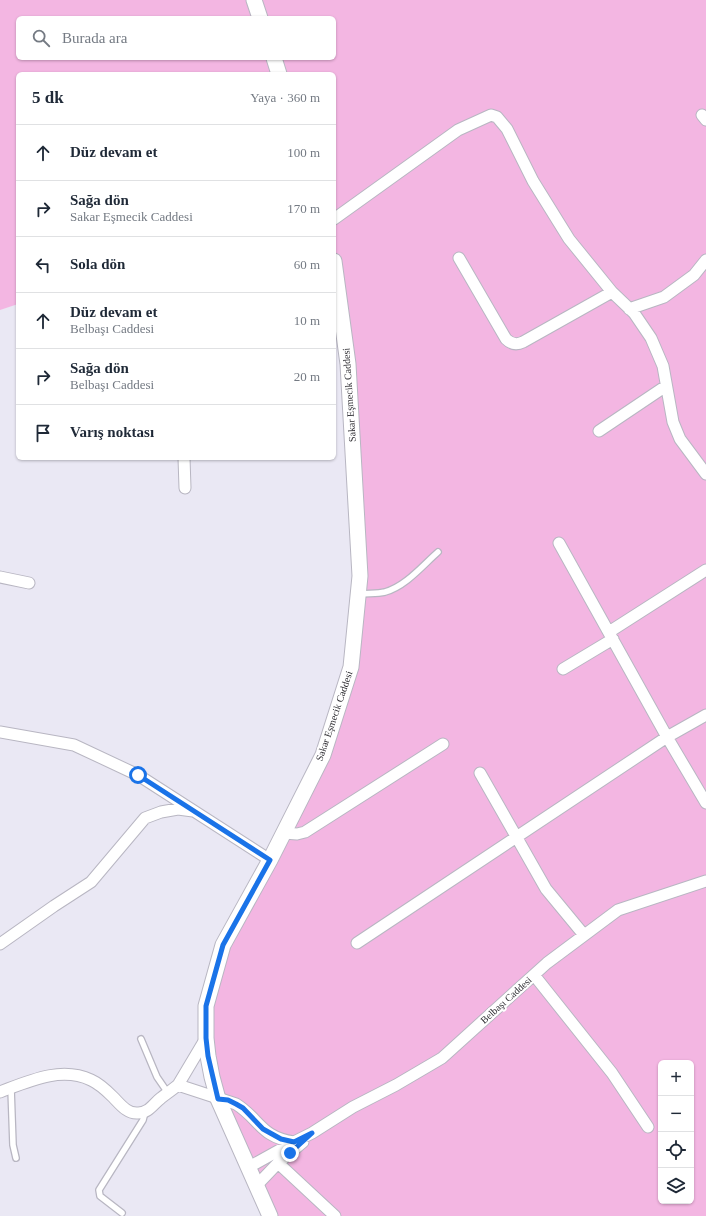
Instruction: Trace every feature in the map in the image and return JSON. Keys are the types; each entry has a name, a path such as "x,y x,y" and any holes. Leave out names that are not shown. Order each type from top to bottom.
{"street":[{"path":"254,0 259,16"},
{"path":"275,60 278,72"},
{"path":"336,218 458,130 488,116 497,117 507,129 533,181 569,239 612,292 634,313 651,338 663,366 673,422 697,464 706,474"},
{"path":"459,258 506,339 512,343 523,342 612,292"},
{"path":"629,309 664,297 694,275 706,260"},
{"name":"Sakar Eşmecik Caddesi","path":"270,1216 218,1099 212,1076 206,1038 206,1006 223,945 270,860 323,755 351,666 360,576 348,364 336,276"},
{"path":"599,431 666,386"},
{"path":"184,460 185,488"},
{"path":"559,543 667,737 706,802"},
{"path":"563,668 706,570"},
{"path":"0,578 29,583"},
{"path":"357,943 667,737 706,716"},
{"path":"0,732 74,745 138,775 270,860"},
{"path":"284,833 298,834 305,832 443,744"},
{"path":"480,773 546,889 584,935"},
{"path":"0,944 91,882 145,818 161,812 178,809 196,811"},
{"name":"Belbaşı Caddesi","path":"249,1167 312,1133 353,1107 396,1085 442,1058 547,963 618,910 706,881"},
{"path":"534,975 612,1073 648,1127"},
{"path":"0,1092 51,1075 67,1074 93,1081 103,1088 124,1108 133,1113 145,1112 178,1085 206,1038"},
{"path":"178,1085 218,1099 228,1100 243,1108 269,1133 281,1139 294,1142"},
{"name":"Belbaşı Caddesi","path":"257,1185 278,1163 312,1133"},
{"path":"278,1163 335,1216"}],"lane":[{"path":"358,594 384,592 402,584 438,552"},
{"path":"141,1039 157,1077 168,1092"},
{"path":"11,1088 13,1145 16,1158"},
{"path":"122,1213 100,1196 99,1190 143,1120 145,1112"}],"shaded area":[{"path":"0,0 706,0 706,1216 270,1216 236,1146 208,1030 218,965 313,773 357,621 336,287 336,72 16,72 16,305 0,310"}],"route":[{"path":"138,775 270,860 223,945 206,1006 206,1038 208,1056 218,1099 228,1100 243,1108 263,1129 281,1139 294,1142 312,1133 290,1153"}]}
